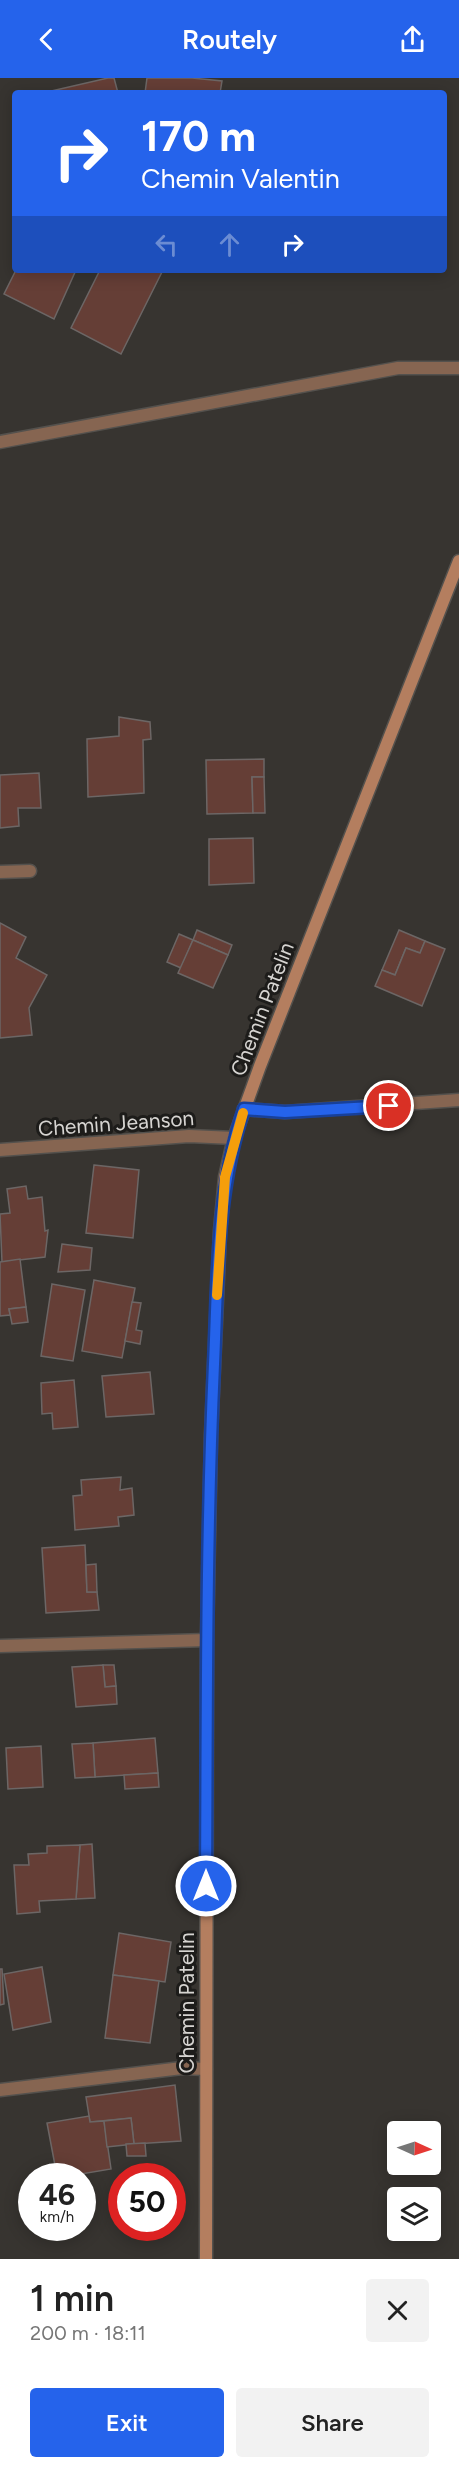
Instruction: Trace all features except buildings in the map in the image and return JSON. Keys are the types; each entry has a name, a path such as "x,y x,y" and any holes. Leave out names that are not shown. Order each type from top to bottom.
{"main road":[{"name":"Chemin Patelin","path":"206,2259 207,1640 211,1435 220,1232 225,1177 234,1138 244,1109 459,561"}],"street":[{"path":"0,442 398,368 459,368"},
{"path":"0,872 30,871"},
{"path":"244,1109 285,1112 459,1100"},
{"name":"Chemin Jeanson","path":"0,1150 189,1136 234,1138"},
{"path":"0,1646 207,1640"},
{"path":"0,2090 182,2068 206,2069"}],"slow traffic":[{"path":"217,1295 225,1177 234,1138 243,1113"}],"route":[{"path":"206,1886 211,1435 220,1232 225,1177 234,1138 244,1109 285,1112 389,1106"}]}
